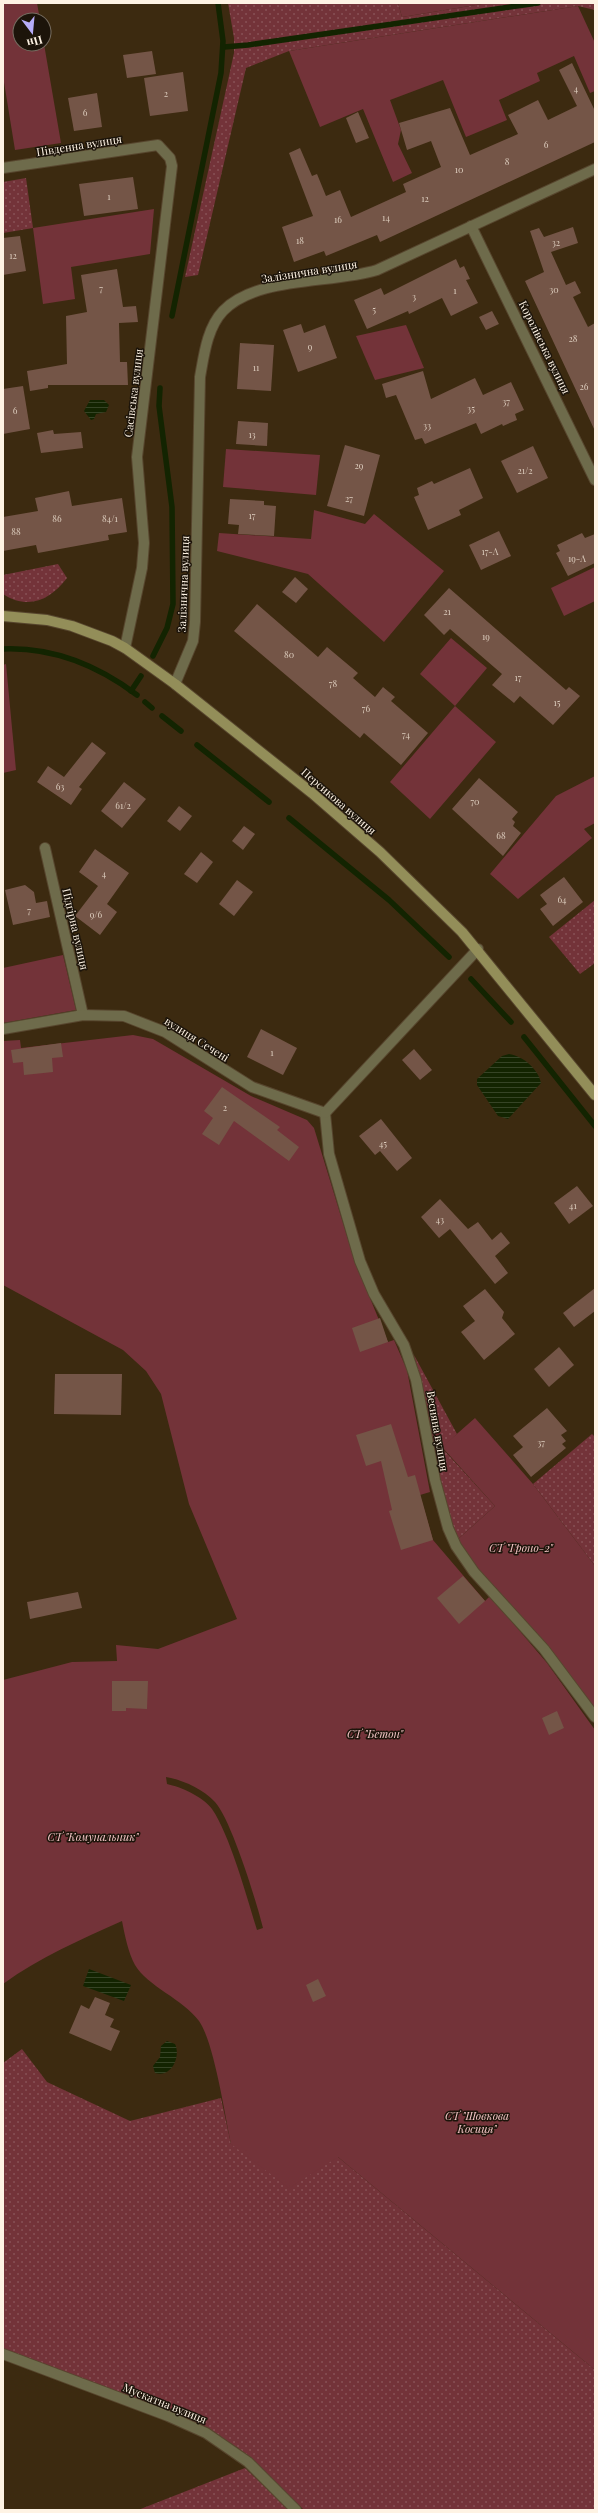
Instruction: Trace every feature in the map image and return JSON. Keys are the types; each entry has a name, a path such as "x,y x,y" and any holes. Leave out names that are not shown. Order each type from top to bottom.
{"main road":[{"name":"Персикова вулиця","path":"3,616 47,620 72,626 112,641 125,648 176,684 343,819 445,915 478,949 595,1095"}],"street":[{"name":"Південна вулиця","path":"3,168 158,145"},
{"name":"Сасівська вулиця","path":"125,648 142,568 144,543 137,457 172,166 170,158 158,145"},
{"name":"Залізнична вулиця","path":"176,684 193,641 200,377 206,345 214,325 223,312 236,301 256,292 276,287 361,275 377,270 595,169"},
{"name":"Королівська вулиця","path":"471,226 595,480"},
{"name":"Підгірна вулиця","path":"45,848 83,1015"},
{"path":"325,1113 478,949"},
{"name":"вулиця Сечені","path":"3,1029 83,1015 124,1016 150,1024 252,1087 325,1113"},
{"name":"Весняна вулиця","path":"325,1113 329,1154 360,1261 374,1294 404,1345 414,1374 435,1480 448,1528 456,1546 474,1572 544,1649 595,1717"},
{"name":"Мускатна вулиця","path":"3,2354 168,2416 206,2433 248,2462 296,2510"}],"green space":[{"path":"3,3 37,3 39,12 12,12 12,52 45,52 61,143 15,150 3,76"},
{"path":"228,3 398,3 402,17 488,3 595,3 595,10 578,6 289,51 246,68 198,275 185,277 234,53 234,38"},
{"path":"398,3 488,3 402,17"},
{"path":"578,6 595,43 595,91 590,93 574,56 537,73 540,81 499,100 507,120 466,137 443,80 390,100 401,130 398,144 412,173 393,182 363,109 320,127 289,51"},
{"path":"26,178 33,228 3,233 3,182"},
{"path":"154,209 150,254 71,267 75,299 43,304 33,228"},
{"path":"406,325 424,368 375,380 356,336"},
{"path":"226,449 320,455 316,495 223,487"},
{"path":"314,510 365,524 374,514 444,571 384,642 308,574 217,551 219,533 311,539"},
{"path":"58,564 67,578 47,597 30,602 22,602 3,594 3,575"},
{"path":"595,567 595,601 564,616 551,588"},
{"path":"451,638 487,668 455,706 420,674"},
{"path":"6,664 16,770 3,773 3,665"},
{"path":"455,706 496,742 430,819 390,782"},
{"path":"595,776 595,823 584,829 592,838 518,899 490,874 556,796"},
{"path":"595,900 595,963 580,974 549,937"},
{"path":"63,955 76,1010 3,1023 3,968"},
{"name":"СТ \"Бетон\"","path":"133,1035 153,1039 251,1096 307,1120 314,1128 354,1259 388,1342 394,1340 407,1370 430,1492 420,1495 433,1540 485,1601 490,1596 547,1663 595,1730 595,2370 338,2157 289,2188 231,2144 214,2062 204,2031 199,2021 192,2013 148,1980 135,1965 130,1955 122,1921 46,1957 31,1965 3,1984 3,1680 72,1662 117,1661 116,1645 158,1649 237,1619 189,1504 161,1394 146,1371 123,1350 3,1285 3,1041 20,1040 21,1048","holes":["166,1777 186,1783 205,1793 215,1802 221,1811 243,1862 263,1928 257,1930 232,1850 219,1820 212,1809 203,1800 179,1787 167,1784"]},
{"path":"414,1355 457,1434 442,1448 495,1506 457,1540 441,1492 427,1406"},
{"name":"СТ \"Гроно-2\"","path":"475,1418 533,1484 595,1566 595,1712 477,1570 457,1540 495,1506 442,1447"},
{"path":"592,1434 595,1437 595,1566 533,1484"},
{"path":"22,2049 47,2082 130,2121 221,2098 231,2144 338,2157 595,2370 595,2510 304,2510 238,2448 210,2430 170,2412 3,2350 3,2063"},
{"path":"245,2468 289,2510 138,2510"}],"shaded area":[{"path":"90,400 104,400 109,405 106,412 96,414 94,419 91,420 84,411"},
{"path":"509,1054 519,1057 529,1064 537,1073 541,1083 508,1119 498,1116 477,1085 477,1079 502,1056"},
{"path":"89,1969 131,1985 124,2001 83,1986"},
{"path":"167,2041 175,2044 177,2049 176,2060 174,2065 166,2072 161,2074 155,2073 153,2066 160,2057 161,2046"}],"building":[{"path":"152,51 156,74 127,78 123,55"},
{"path":"572,63 595,111 595,142 380,242 377,235 326,256 324,251 294,262 282,227 313,216 289,153 300,148 312,176 317,174 326,196 340,190 351,217 406,192 403,184 441,167 431,141 407,150 399,123 450,108 470,155 518,134 508,115 538,100 548,120 577,106 559,70"},
{"path":"183,72 188,111 150,116 144,78"},
{"path":"97,93 102,127 74,131 68,98"},
{"path":"358,112 369,138 356,143 346,118"},
{"path":"133,177 138,209 84,216 79,184"},
{"path":"573,227 578,243 551,252 566,285 575,281 581,293 573,297 588,327 595,323 595,431 525,281 544,272 530,231 539,228 544,237"},
{"path":"20,236 26,271 3,275 3,238"},
{"path":"456,259 460,268 464,266 470,279 466,280 478,303 451,316 442,298 409,314 408,311 367,329 354,300 381,288 384,295"},
{"path":"117,269 123,307 136,306 138,322 119,323 120,362 127,362 128,385 48,385 48,388 30,391 27,371 67,364 66,316 87,312 81,275"},
{"path":"492,311 499,324 486,330 479,317"},
{"path":"301,324 304,333 325,325 337,358 298,372 283,330"},
{"path":"240,343 274,345 271,391 237,389"},
{"path":"423,371 431,399 475,378 483,395 511,382 524,410 515,414 517,420 503,426 502,424 481,434 476,423 425,444 422,438 415,440 396,395 386,398 382,384"},
{"path":"23,386 30,429 3,434 3,389"},
{"path":"238,421 268,423 267,446 236,444"},
{"path":"53,430 54,434 81,432 83,448 41,453 37,433"},
{"path":"345,445 380,455 364,516 327,506"},
{"path":"533,446 548,478 517,493 501,461"},
{"path":"470,468 483,498 459,510 461,515 428,530 414,497 419,495 417,488 432,481 434,484"},
{"path":"69,491 72,506 122,498 127,532 108,535 109,540 38,553 36,545 3,551 3,517 38,511 35,498"},
{"path":"230,499 264,501 264,505 276,506 274,536 238,534 239,525 228,524"},
{"path":"499,531 511,556 481,570 469,545"},
{"path":"582,533 585,538 595,534 595,563 568,576 556,553 560,551 557,545"},
{"path":"295,577 308,589 296,603 282,592"},
{"path":"449,588 566,690 569,687 580,696 553,725 520,696 514,703 492,685 502,674 450,629 444,635 424,615"},
{"path":"257,604 318,657 327,647 358,673 353,678 375,697 383,687 395,697 391,701 428,733 401,765 364,733 360,738 234,631"},
{"path":"92,742 106,753 79,787 82,789 71,805 37,782 48,766 64,777"},
{"path":"479,778 518,812 512,819 515,822 513,826 521,833 503,856 452,809"},
{"path":"124,782 146,799 122,828 101,811"},
{"path":"179,806 192,816 180,831 167,821"},
{"path":"244,826 255,834 243,850 232,841"},
{"path":"95,849 129,873 107,904 117,912 100,935 75,916 98,886 79,872"},
{"path":"201,852 213,862 197,883 184,874"},
{"path":"564,877 583,902 553,926 540,909 547,904 540,895"},
{"path":"237,880 253,892 234,916 219,904"},
{"path":"25,885 34,892 36,903 47,901 50,917 13,925 5,890"},
{"path":"261,1029 297,1048 283,1075 247,1057"},
{"path":"61,1043 63,1057 52,1058 53,1072 24,1075 23,1062 13,1063 11,1050"},
{"path":"414,1049 432,1070 420,1080 402,1060"},
{"path":"222,1087 280,1127 277,1130 299,1147 289,1161 234,1121 219,1145 202,1134 213,1118 204,1111"},
{"path":"381,1119 412,1158 397,1171 380,1151 375,1155 359,1136"},
{"path":"577,1186 593,1206 569,1224 554,1203"},
{"path":"440,1199 468,1229 478,1222 492,1240 501,1232 510,1243 495,1256 508,1273 495,1284 450,1229 439,1238 421,1217"},
{"path":"595,1288 595,1311 574,1327 563,1313"},
{"path":"485,1289 504,1312 502,1318 515,1334 484,1360 461,1332 475,1321 463,1306"},
{"path":"380,1318 388,1342 360,1352 352,1328"},
{"path":"559,1347 574,1365 549,1387 534,1369"},
{"path":"55,1374 122,1374 121,1415 54,1414"},
{"path":"547,1408 567,1431 561,1435 566,1441 562,1444 566,1448 531,1477 513,1455 523,1447 513,1436"},
{"path":"391,1424 408,1477 415,1475 433,1540 401,1550 389,1511 392,1510 381,1461 366,1466 356,1435"},
{"path":"463,1576 485,1601 459,1624 437,1598"},
{"path":"78,1592 82,1608 30,1619 27,1602"},
{"path":"112,1681 148,1681 147,1709 126,1708 126,1711 112,1711"},
{"path":"557,1711 564,1728 549,1735 542,1718"},
{"path":"318,1979 326,1996 313,2002 306,1985"},
{"path":"95,1997 110,2003 105,2015 114,2019 110,2027 120,2031 111,2051 69,2033 81,2005 89,2009"}],"waterway":[{"path":"172,316 221,73 223,41 218,3"},
{"path":"224,47 248,45 538,3"},
{"path":"153,656 167,628 173,604 172,507 159,406 160,388"},
{"path":"3,649 40,651 74,660 106,675 137,695"},
{"path":"131,691 141,676"},
{"path":"145,702 152,708"},
{"path":"162,716 181,731"},
{"path":"197,745 269,802"},
{"path":"289,818 389,900 449,957"},
{"path":"471,979 511,1022"},
{"path":"524,1037 595,1126"}],"park label":[{"name":"СТ \"Комунальник\"","path":"93,1836"},
{"name":"СТ \"Шовкова Косиця\"","path":"477,2121"}]}
